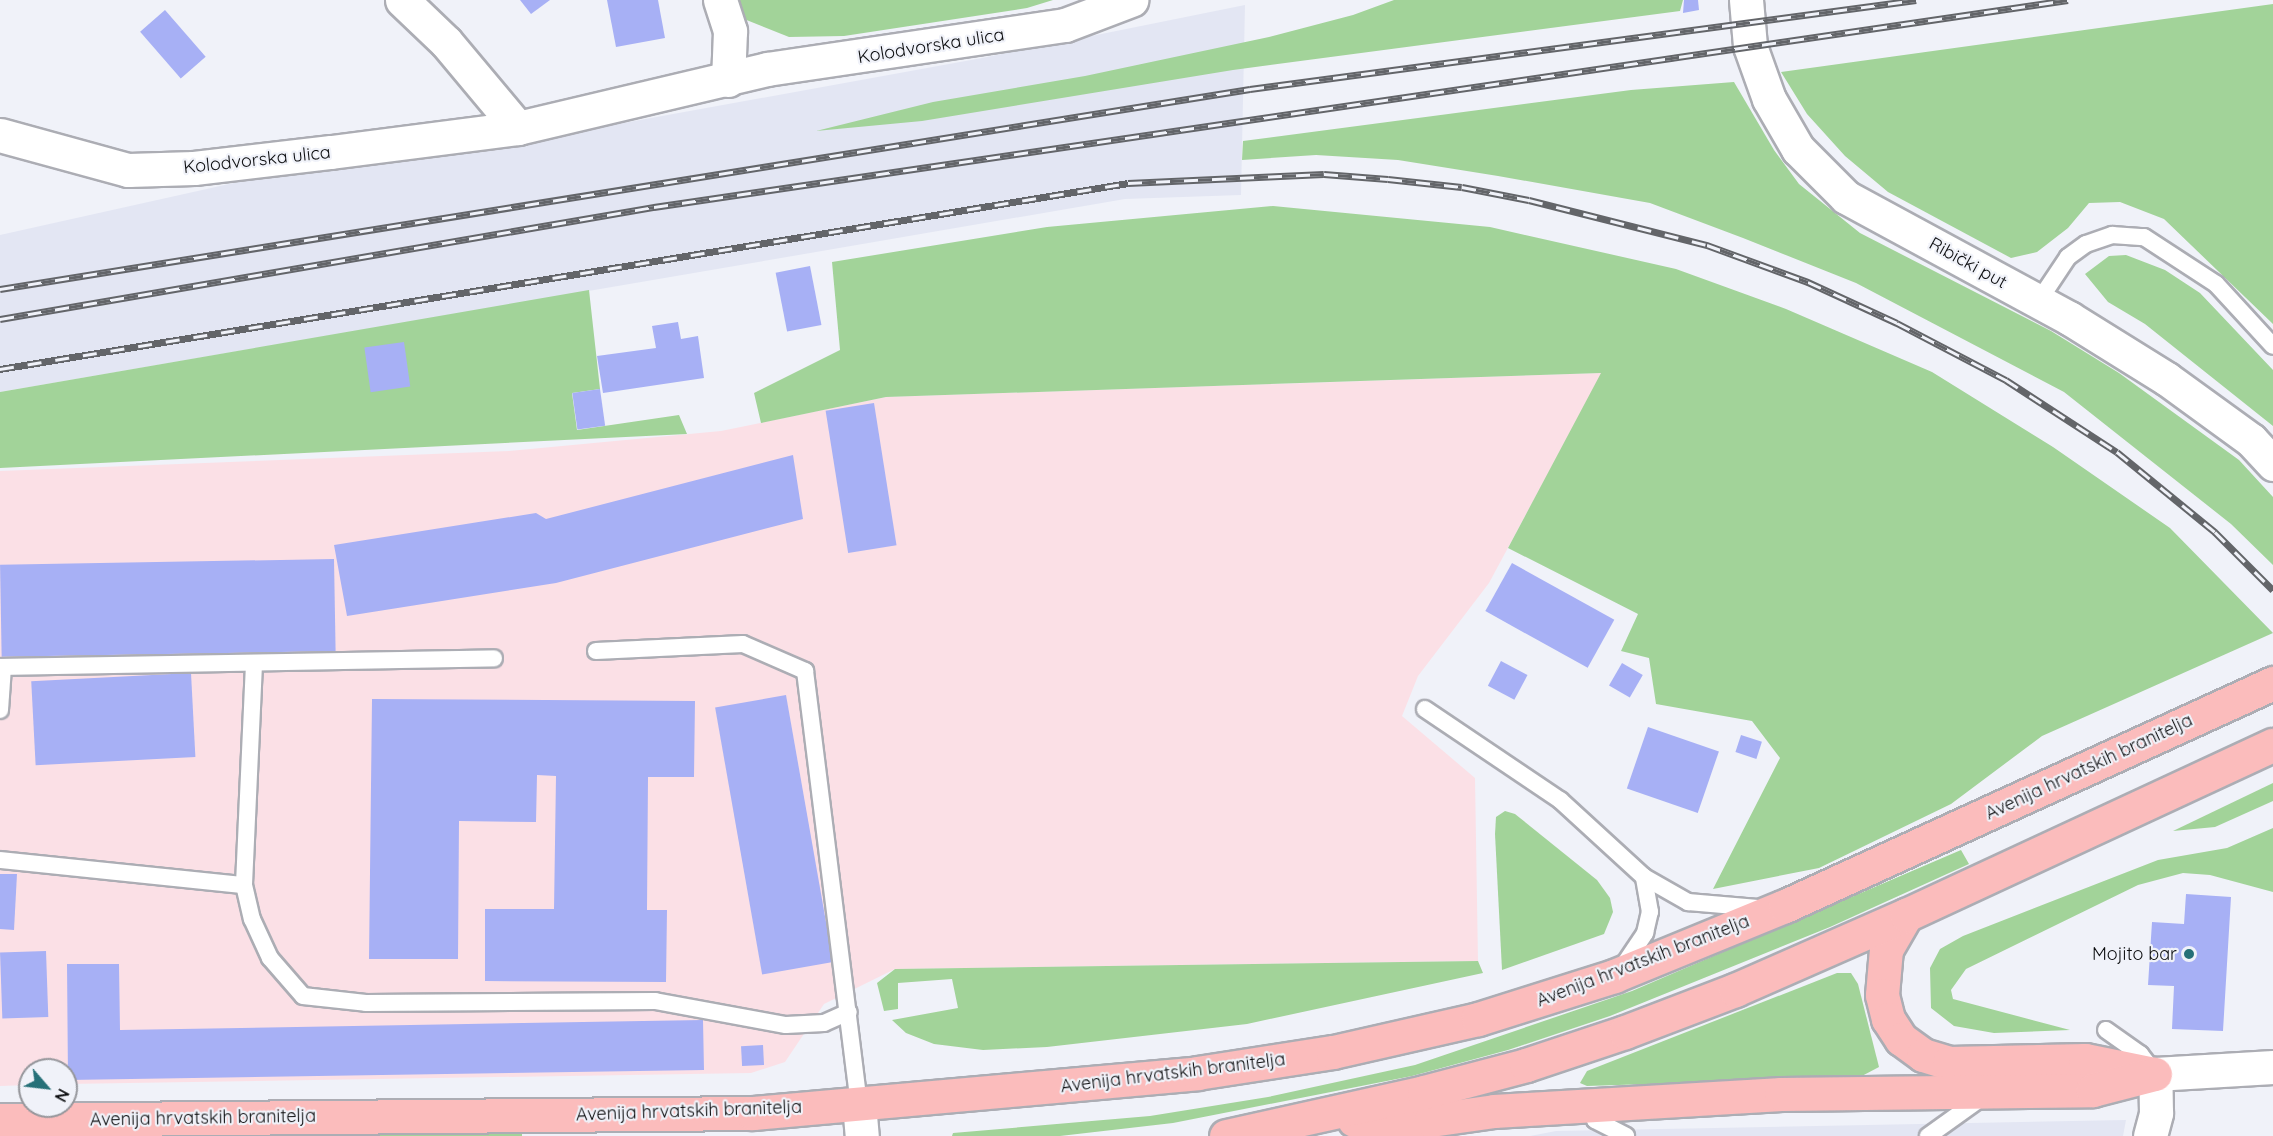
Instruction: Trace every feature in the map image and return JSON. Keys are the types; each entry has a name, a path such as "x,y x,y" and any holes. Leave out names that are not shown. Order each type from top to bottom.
{"main road":[{"name":"Avenija hrvatskih branitelja","path":"0,1120 753,1113 860,1120 1333,1052 1478,1019 1614,976 1785,906 2273,683"},
{"path":"1226,1136 1320,1117 1526,1065 1625,1032 1735,990 1906,915 2273,745"},
{"path":"1906,915 1886,949 1882,995 1888,1019 1900,1039 1923,1055 1959,1063 2085,1060 2155,1074"},
{"path":"1320,1117 1371,1122 1475,1121 1594,1105 1781,1094 2093,1090 2155,1074"}],"street":[{"path":"402,0 446,42 518,128"},
{"path":"720,0 730,31 728,80"},
{"name":"Kolodvorska ulica","path":"0,135 128,170 195,168 518,128 767,69 1065,25 1131,0"},
{"name":"Ribički put","path":"1746,0 1749,46 1769,99 1798,149 1846,197 2038,302 2167,379 2251,440 2273,464"},
{"path":"2150,1136 2156,1113 2155,1074 2273,1067"}],"lane":[{"path":"2038,302 2068,257 2086,243 2112,235 2144,237 2217,285 2273,346"},
{"path":"596,651 743,644 805,671 849,1012 860,1120"},
{"path":"0,710 2,667 494,658"},
{"path":"254,664 244,885 252,919 270,958 303,996 366,1004 655,1001 786,1025 824,1023 849,1012"},
{"path":"1425,709 1560,800 1644,877 1688,902 1740,909 1785,906"},
{"path":"0,860 244,885"},
{"path":"1614,976 1635,953 1645,933 1650,912 1644,877"},
{"path":"2106,1030 2140,1054 2155,1074"},
{"path":"1928,1136 1990,1092"},
{"path":"1594,1105 1595,1120 1626,1136"}],"shaded area":[{"path":"1245,5 1241,195 1125,199 0,392 0,235 359,155 574,132 982,58"},
{"path":"1602,373 1489,583 1418,676 1402,716 1475,778 1478,961 895,969 824,1004 785,1062 751,1073 78,1084 78,1058 18,1058 18,1085 0,1086 0,471 509,451 721,431 886,397"},
{"path":"2126,1120 2123,1136 1530,1136 1556,1131"}],"green space":[{"path":"736,0 1053,0 1027,8 844,36 789,37 744,19"},
{"path":"1394,0 1683,0 1680,11 1233,70 922,121 816,131 933,102 1085,76 1269,37 1353,15"},
{"path":"2273,4 2273,324 2164,219 2120,202 2089,203 2068,228 2037,252 2011,258 1888,192 1845,156 1807,114 1781,72"},
{"path":"1734,82 1774,150 1799,184 1860,233 2051,331 2119,373 2239,460 2273,497 2273,565 2231,524 2064,392 1856,283 1743,238 1650,203 1398,160 1316,155 1242,160 1243,141 1631,90"},
{"path":"1273,206 1490,227 1676,269 1786,309 1932,372 2053,447 2170,528 2273,633 2042,736 1951,804 1819,868 1713,889 1780,758 1752,721 1656,704 1649,658 1621,651 1638,614 1508,548 1601,373 886,397 761,423 754,393 840,350 832,262 1047,227"},
{"path":"2126,255 2165,270 2200,293 2273,370 2273,426 2145,324 2108,302 2085,274 2109,256"},
{"path":"589,290 600,389 572,393 577,430 679,415 687,434 0,468 0,392"},
{"path":"2273,783 2273,801 2215,827 2173,831"},
{"path":"1505,811 1515,814 1597,880 1610,898 1613,912 1604,934 1502,970 1495,834 1496,817"},
{"path":"2273,828 2273,892 2210,875 2183,873 2138,885 1966,969 1951,990 1953,999 2070,1030 1994,1033 1954,1026 1931,1008 1930,968 1940,949 1963,936 2158,860 2227,848"},
{"path":"1961,850 1969,864 1830,927 1610,1016 1508,1050 1412,1076 1173,1123 1060,1136 952,1136 953,1133 1150,1116 1268,1097 1415,1065 1632,991"},
{"path":"1478,961 1483,973 1247,1024 1047,1047 983,1050 934,1044 906,1033 892,1020 958,1008 952,979 898,983 898,1009 884,1011 877,983 895,969"},
{"path":"1837,973 1851,973 1858,984 1879,1067 1860,1077 1587,1086 1580,1083 1587,1071"},
{"path":"522,1130 522,1136 249,1136 310,1135"}],"building":[{"path":"520,0 550,0 531,14"},
{"path":"607,0 658,0 665,38 616,47"},
{"path":"1684,0 1698,0 1699,10 1683,13"},
{"path":"165,10 206,57 181,78 140,32"},
{"path":"810,266 821,325 787,332 776,273"},
{"path":"678,322 681,339 698,336 704,378 603,393 597,356 656,348 652,326"},
{"path":"404,342 410,387 371,392 364,348"},
{"path":"600,389 605,426 577,430 572,393"},
{"path":"874,403 897,545 848,553 826,411"},
{"path":"793,455 803,519 556,583 347,616 334,545 536,513 546,519"},
{"path":"334,559 336,651 2,657 0,565"},
{"path":"1512,563 1614,620 1588,668 1485,611"},
{"path":"1501,661 1527,675 1514,700 1488,686"},
{"path":"1622,663 1643,675 1630,698 1609,686"},
{"path":"191,673 195,757 36,765 31,681"},
{"path":"786,695 833,962 762,974 715,708"},
{"path":"372,699 695,701 694,777 648,777 647,910 667,910 666,982 485,981 485,909 554,909 556,776 537,775 536,822 459,821 458,959 369,959"},
{"path":"1648,727 1719,751 1698,813 1627,788"},
{"path":"1741,735 1762,742 1756,759 1735,752"},
{"path":"0,874 17,874 14,930 0,929"},
{"name":"Mojito bar","path":"2186,894 2231,897 2223,1031 2172,1029 2174,986 2148,985 2152,922 2184,924"},
{"path":"46,951 48,1017 2,1019 0,953"},
{"path":"67,964 119,964 120,1030 703,1020 704,1070 78,1080 78,1058 68,1058"},
{"path":"763,1045 764,1065 742,1066 741,1046"}],"railway":[{"path":"0,289 1250,89 1916,0"},
{"path":"0,319 654,207 2068,0"},
{"path":"0,369 1128,183 1324,174 1388,179 1462,187 1529,200 1707,245 1808,282 1897,323 2006,380 2117,452 2215,532 2273,590"}],"place":[{"name":"Mojito bar","path":"2189,954"}]}
